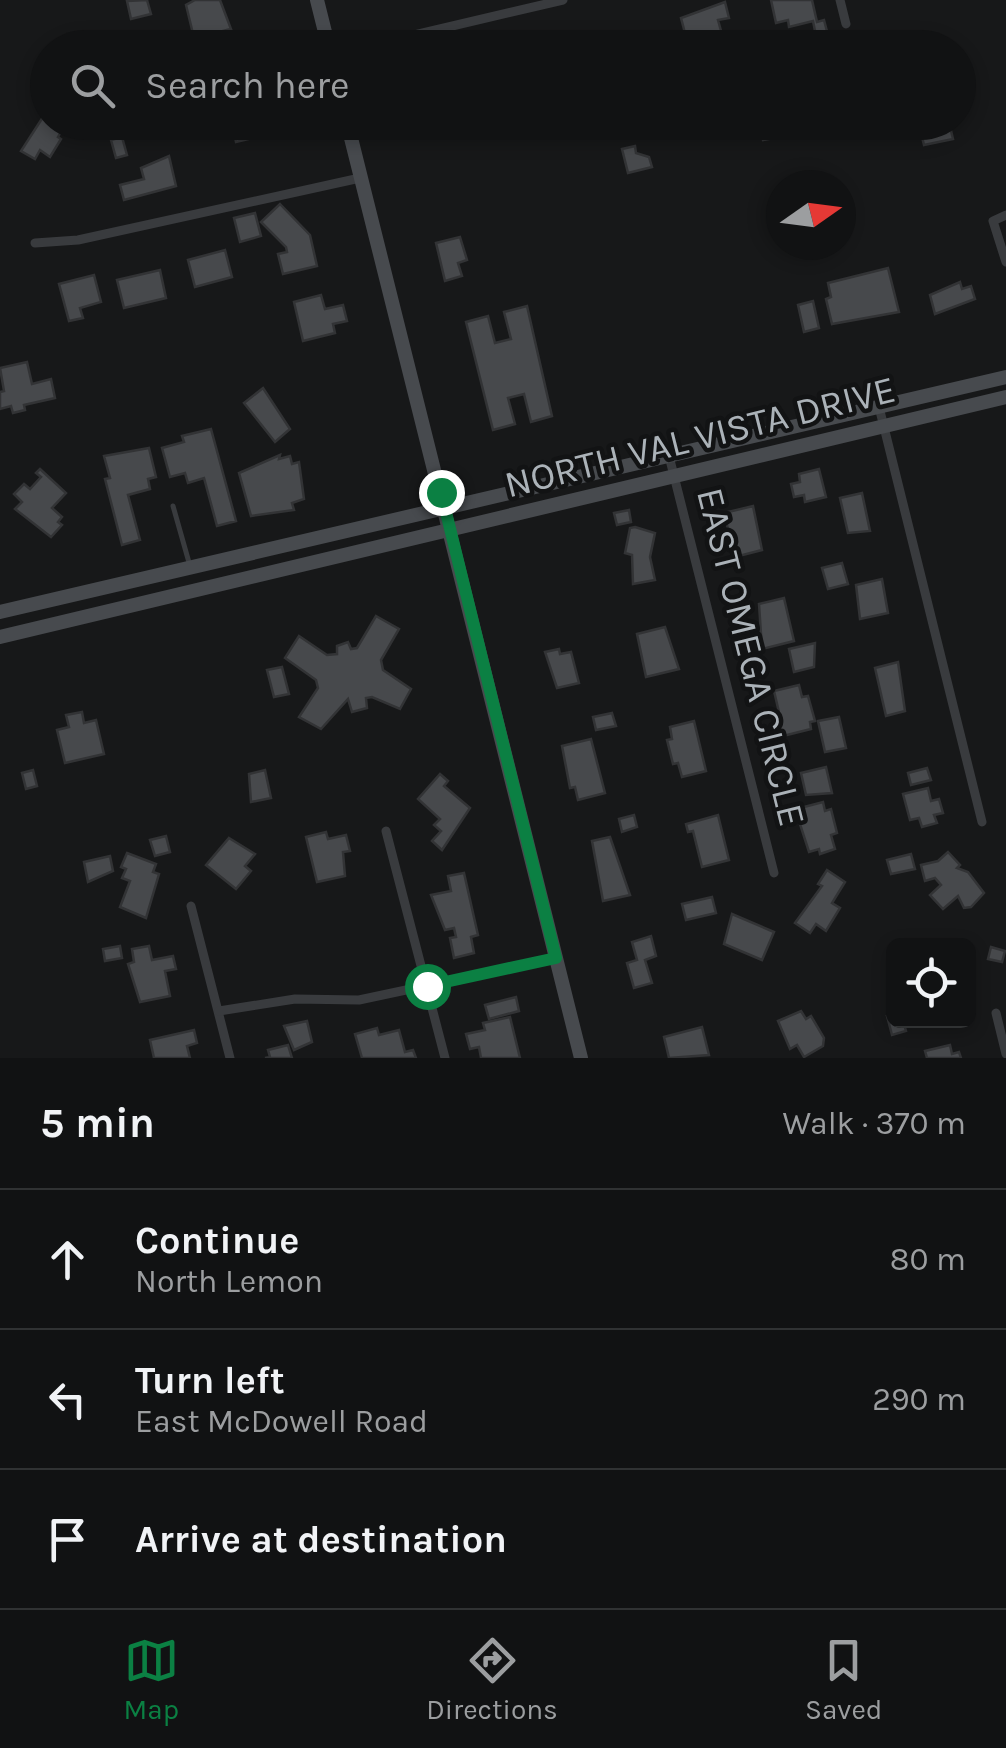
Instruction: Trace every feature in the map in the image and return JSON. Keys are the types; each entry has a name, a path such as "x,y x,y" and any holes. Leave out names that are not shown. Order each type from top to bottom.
{"main road":[{"path":"317,0 324,30"},
{"path":"350,140 581,1058"},
{"name":"NORTH VAL VISTA DRIVE","path":"0,612 1006,377"},
{"name":"NORTH VAL VISTA DRIVE","path":"0,637 1006,397"},
{"path":"191,568 197,590"},
{"path":"44,602 50,625"}],"street":[{"path":"436,30 564,0"},
{"path":"840,0 846,24"},
{"path":"35,244 78,240 360,178"},
{"path":"1006,214 994,221 1006,262"},
{"path":"879,406 982,822"},
{"name":"EAST OMEGA CIRCLE","path":"670,456 774,872"},
{"path":"386,831 445,1058"},
{"path":"192,906 230,1058"},
{"path":"219,1011 277,1000 359,1000 556,958"},
{"path":"996,1013 1006,1054"}],"lane":[{"path":"173,506 191,568"}],"building":[{"path":"147,0 151,14 131,19 127,1"},
{"path":"195,0 220,0 231,29 192,30 186,5"},
{"path":"771,0 812,0 817,22 824,20 827,30 815,30 813,21 789,27 788,20 776,23"},
{"path":"725,2 729,18 718,20 721,30 684,30 681,18"},
{"path":"30,137 60,140 50,157 40,150 35,159 21,151"},
{"path":"111,140 123,140 127,155 116,158"},
{"path":"923,140 948,140 924,145"},
{"path":"635,146 636,153 649,157 652,167 628,173 622,149"},
{"path":"169,156 176,186 124,200 120,185 144,179 141,168"},
{"path":"280,204 310,235 317,266 283,274 278,254 287,252 286,247 261,222"},
{"path":"255,213 261,236 240,242 234,218"},
{"path":"460,237 467,260 458,263 462,276 445,281 436,243"},
{"path":"225,250 232,277 195,287 188,260"},
{"path":"888,268 899,312 832,324 826,299 831,297 828,283"},
{"path":"160,270 166,298 124,308 117,280"},
{"path":"94,275 101,302 80,308 83,318 69,321 59,284"},
{"path":"960,282 962,289 971,286 975,299 935,314 930,295"},
{"path":"321,295 325,309 343,305 347,321 333,324 335,333 303,341 294,302"},
{"path":"813,301 819,328 804,332 798,305"},
{"path":"527,306 552,416 531,422 524,394 508,398 515,424 493,430 466,322 488,316 495,343 511,339 504,312"},
{"path":"27,362 32,384 51,379 55,398 24,405 25,410 13,413 11,406 0,409 0,392 4,391 0,368"},
{"path":"263,388 290,429 275,442 244,403"},
{"path":"211,429 236,521 217,526 204,478 188,483 185,473 170,477 162,448 184,442 182,436"},
{"path":"149,448 156,477 148,479 150,489 128,495 140,540 122,545 105,479 110,478 104,456"},
{"path":"280,455 279,459 290,456 292,464 299,462 304,499 292,503 294,510 251,516 239,473"},
{"path":"40,469 66,493 52,508 62,517 58,522 62,525 51,537 15,509 22,502 14,494 24,484 30,489 41,477 36,473"},
{"path":"819,469 826,497 805,502 804,495 794,497 791,484 800,482 799,474"},
{"path":"862,493 870,531 848,533 840,498"},
{"path":"753,506 762,550 735,557 724,513"},
{"path":"629,510 631,522 617,525 614,513"},
{"path":"630,528 655,533 650,557 655,580 633,584 632,555 625,553"},
{"path":"842,563 848,584 828,589 822,568"},
{"path":"882,579 888,613 860,619 856,585"},
{"path":"784,598 794,641 762,649 759,604"},
{"path":"376,616 399,629 381,660 383,670 411,689 400,709 372,697 366,698 367,708 352,712 348,699 321,729 299,717 318,688 316,680 285,658 299,636 327,655 337,654 337,646 348,642 351,649 357,648"},
{"path":"665,627 679,669 646,677 637,634"},
{"path":"815,643 814,667 794,672 789,649"},
{"path":"559,649 560,654 571,652 579,683 557,688 545,652"},
{"path":"898,662 905,711 886,716 875,668"},
{"path":"282,667 289,694 274,697 267,670"},
{"path":"799,685 802,697 808,696 815,721 810,722 811,729 779,737 775,723 781,721 774,691"},
{"path":"82,712 84,723 96,720 104,754 65,763 57,730 69,727 66,715"},
{"path":"612,713 616,726 596,730 593,717"},
{"path":"839,717 846,748 825,752 818,721"},
{"path":"694,721 706,771 682,777 678,763 673,764 667,740 672,739 670,727"},
{"path":"591,739 605,793 578,800 575,787 570,788 562,746"},
{"path":"826,767 832,793 806,795 801,773"},
{"path":"927,768 931,780 911,785 908,773"},
{"path":"33,770 37,786 26,789 22,773"},
{"path":"265,770 271,798 251,802 249,774"},
{"path":"440,774 448,781 444,786 470,808 442,850 432,841 441,831 434,825 440,819 418,799"},
{"path":"928,788 931,801 939,799 943,813 934,815 937,823 922,827 919,818 910,820 903,794"},
{"path":"823,802 825,811 831,809 837,833 831,835 835,849 820,854 819,849 809,852 798,818 800,808"},
{"path":"634,815 637,827 622,832 619,819"},
{"path":"718,815 729,860 702,867 693,831 688,832 686,824"},
{"path":"326,832 328,839 346,835 350,851 343,852 345,876 317,882 306,837"},
{"path":"166,836 170,852 155,856 150,840"},
{"path":"610,837 630,895 603,901 592,841"},
{"path":"229,838 255,854 245,866 251,871 236,889 206,865"},
{"path":"948,852 960,865 957,868 968,872 984,893 971,907 964,908 958,896 943,909 930,895 941,885 935,878 925,881 921,865 938,861"},
{"path":"127,853 156,864 153,872 159,874 146,918 120,907 130,881 122,878 126,869 121,867"},
{"path":"911,854 915,869 891,874 887,860"},
{"path":"110,856 113,871 88,882 84,862"},
{"path":"827,870 845,882 832,903 840,908 826,931 816,924 810,933 795,923 822,886 818,884"},
{"path":"464,873 478,935 471,937 474,953 454,958 450,938 456,937 454,928 445,930 431,895 451,891 448,876"},
{"path":"712,897 716,913 686,920 682,904"},
{"path":"732,914 774,932 762,960 724,944"},
{"path":"651,936 656,956 645,960 652,983 634,988 627,963 637,960 632,942"},
{"path":"120,946 122,958 105,961 103,949"},
{"path":"149,946 152,960 173,956 176,969 165,971 170,996 140,1002 128,964 134,962 132,949"},
{"path":"991,947 1005,951 1002,962 988,959"},
{"path":"516,997 519,1011 489,1019 485,1005"},
{"path":"801,1011 806,1019 811,1016 824,1038 823,1046 804,1057 797,1045 790,1049 778,1021"},
{"path":"510,1017 520,1058 481,1058 479,1047 470,1049 466,1034 485,1030 483,1023"},
{"path":"307,1021 312,1042 294,1050 284,1026"},
{"path":"702,1027 709,1055 669,1058 664,1037"},
{"path":"377,1028 379,1035 399,1030 405,1052 413,1050 416,1058 362,1058 355,1034"},
{"path":"890,1028 905,1028 906,1031 892,1035"},
{"path":"194,1030 197,1043 187,1046 190,1058 154,1058 150,1040"},
{"path":"288,1045 292,1058 265,1058 270,1057 268,1050"},
{"path":"950,1045 952,1054 959,1052 961,1058 927,1058 925,1051"}],"route":[{"path":"427,986 556,958 441,492"}]}
